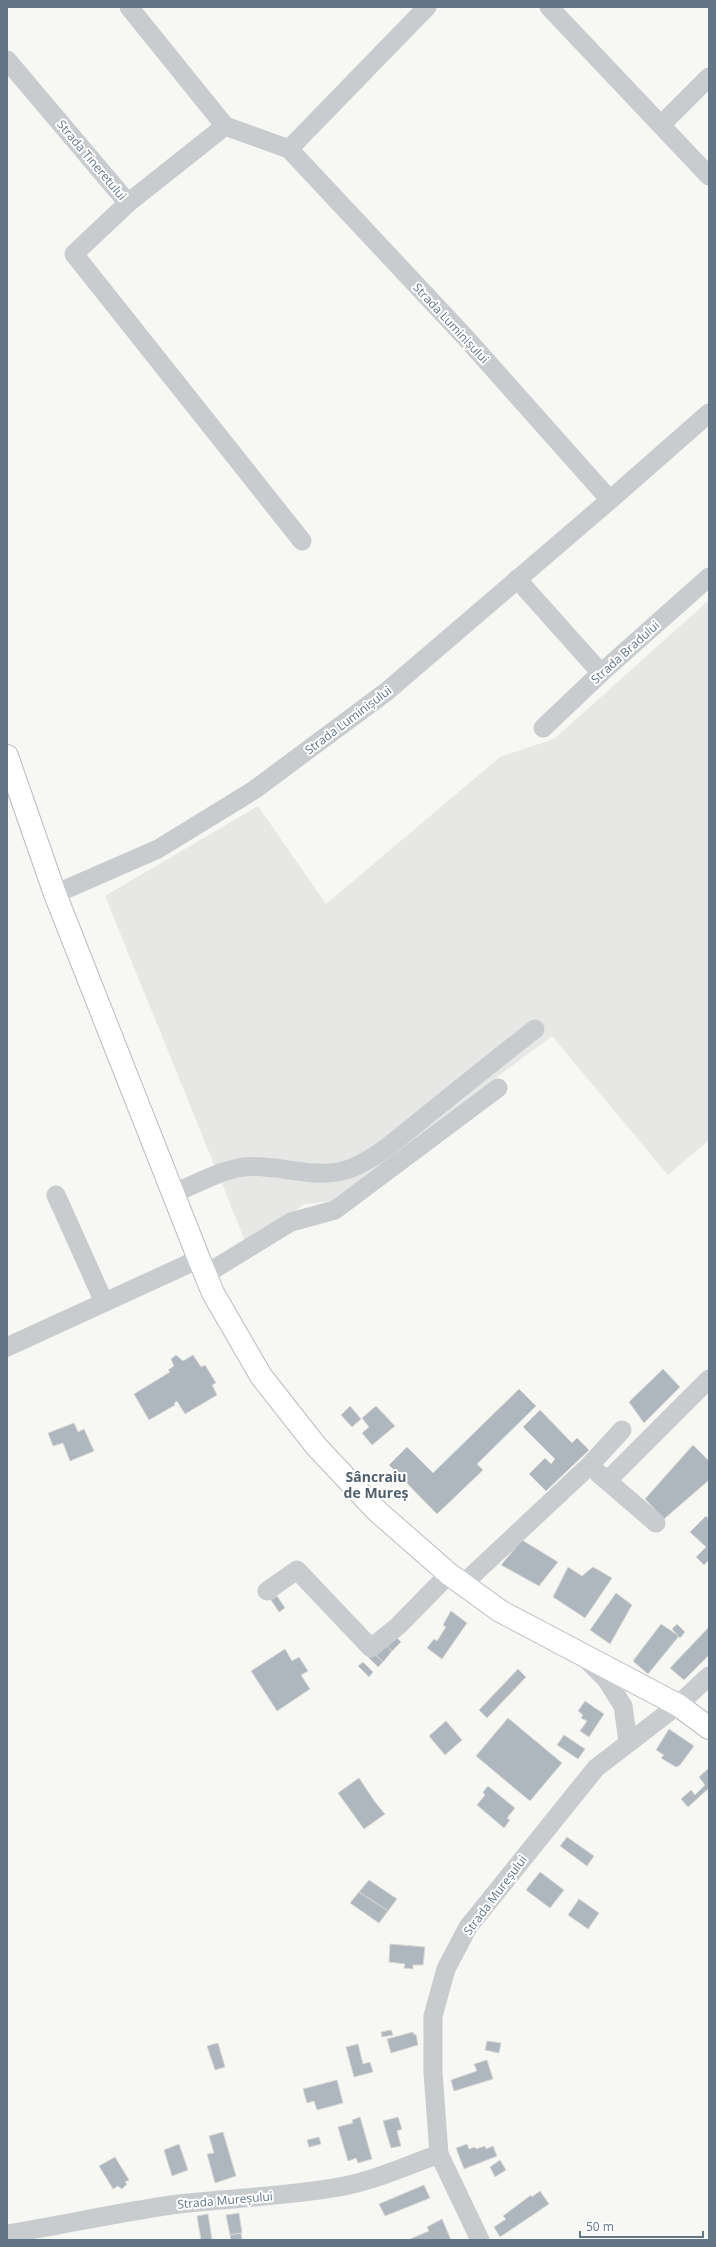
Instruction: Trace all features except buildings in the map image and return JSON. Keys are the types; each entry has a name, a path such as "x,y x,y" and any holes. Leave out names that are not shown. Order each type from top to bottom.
{"main road":[{"path":"7,756 56,894 111,1031 202,1267 213,1293 261,1376 316,1446 377,1511 456,1579 500,1610 678,1705 709,1728"}],"street":[{"path":"129,7 225,126 289,149 427,7"},
{"path":"550,7 709,176"},
{"name":"Strada Tineretului","path":"7,60 128,203 225,126"},
{"path":"661,125 709,78"},
{"name":"Strada Luminișului","path":"289,149 466,338 610,500"},
{"path":"128,203 74,254 302,541"},
{"name":"Strada Luminișului","path":"56,894 158,848 254,790 386,692 709,413"},
{"name":"Strada Bradului","path":"543,728 601,673 709,577"},
{"path":"517,580 601,673"},
{"path":"173,1194 218,1174 243,1168 259,1167 312,1173 351,1168 394,1142 535,1029"},
{"path":"7,1347 104,1302 202,1267 291,1222 335,1210 498,1088"},
{"path":"56,1195 104,1302"},
{"path":"608,1480 709,1379"},
{"path":"267,1591 298,1570 371,1648 456,1579 589,1466 622,1430"},
{"path":"589,1466 608,1480 656,1523"},
{"path":"581,1654 606,1679 623,1706 628,1742"},
{"name":"Strada Mureșului","path":"480,2240 439,2154 433,2072 433,2016 446,1969 468,1927 522,1858 596,1768 678,1705 709,1676"},
{"name":"Strada Mureșului","path":"7,2234 66,2233 134,2210 241,2197 292,2194 340,2187 383,2175 439,2154"}],"shaded area":[{"path":"709,600 709,1140 668,1175 552,1036 332,1201 305,1204 246,1243 105,896 258,806 326,904 500,757 554,739"}],"district":[{"name":"Sâncraiu de Mureș","path":"376,1484"}]}
